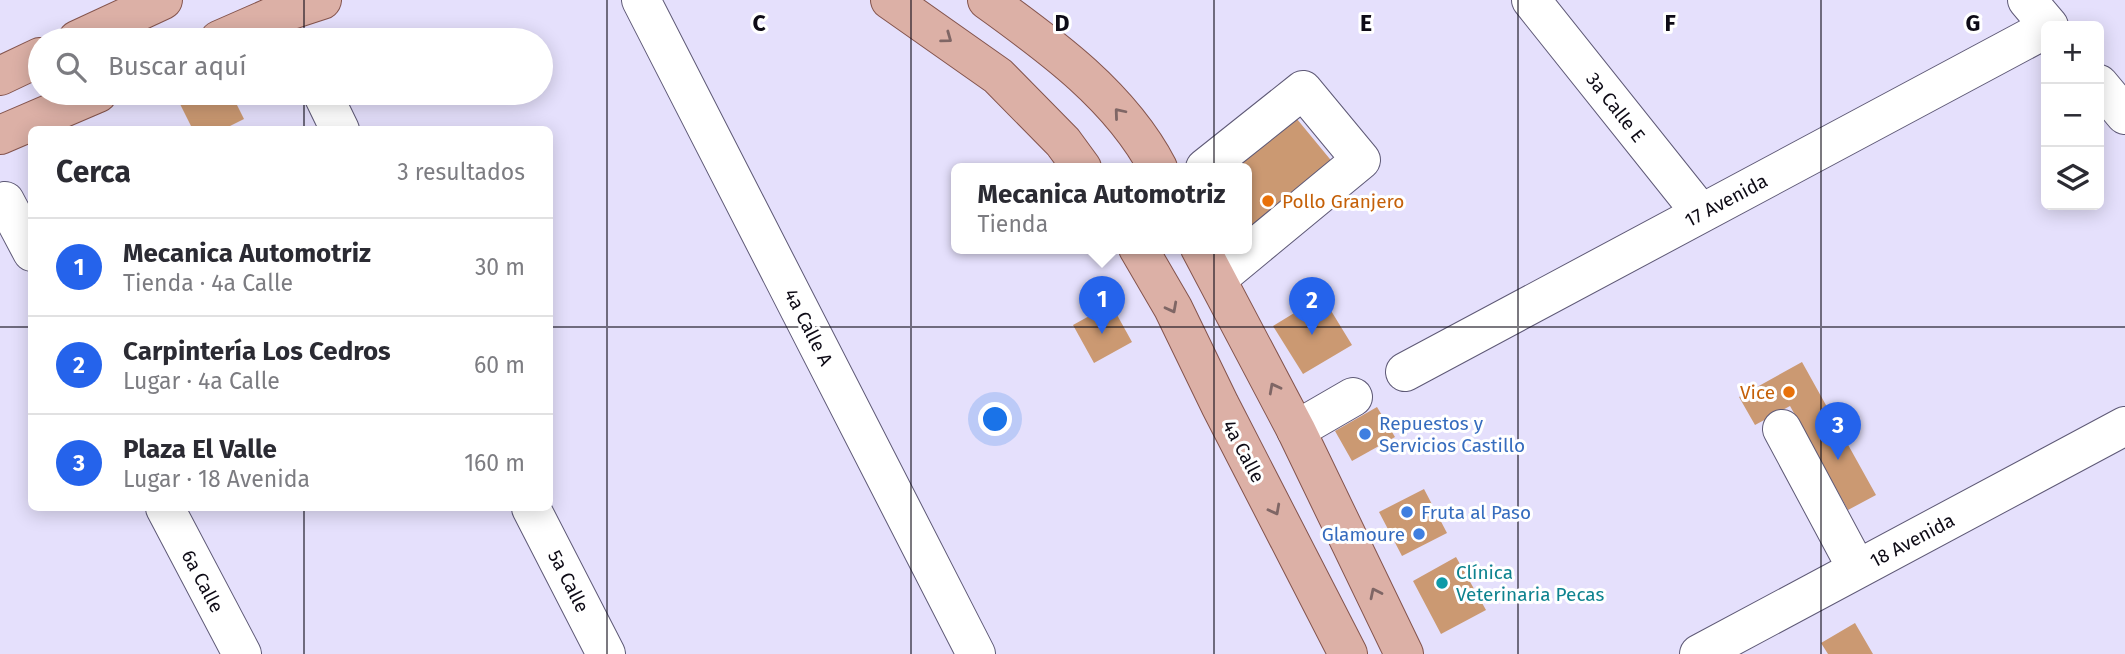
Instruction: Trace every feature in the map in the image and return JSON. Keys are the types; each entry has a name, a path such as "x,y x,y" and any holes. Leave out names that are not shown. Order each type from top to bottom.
{"main road":[{"path":"103,28 163,0"},
{"path":"246,28 322,0"},
{"path":"890,0 998,76 1063,142 1078,163"},
{"path":"987,0 1095,84 1138,137 1155,163"},
{"path":"0,76 28,63"},
{"path":"0,135 70,105"},
{"name":"4a Calle","path":"1142,254 1173,308 1348,654"},
{"path":"1209,264 1296,430 1404,654"}],"street":[{"name":"4a Calle A","path":"641,0 976,654"},
{"name":"3a Calle E","path":"1531,0 1701,213"},
{"path":"2027,0 2043,21"},
{"name":"17 Avenida","path":"1405,372 2041,32"},
{"path":"1211,163 1303,90 1361,160 1252,235"},
{"path":"2104,91 2125,115"},
{"path":"328,105 338,126"},
{"path":"5,201 28,244"},
{"path":"1209,264 1224,254"},
{"path":"1296,430 1353,397"},
{"name":"18 Avenida","path":"1699,654 2125,426"},
{"path":"1782,429 1857,569"},
{"name":"6a Calle","path":"167,511 242,654"},
{"name":"5a Calle","path":"533,511 606,654"}],"building":[{"path":"180,105 237,105 244,119 230,126 191,126"},
{"name":"Pollo Granjero","path":"1292,113 1334,164 1252,231 1252,163 1231,163"},
{"path":"1322,296 1352,345 1303,374 1273,326"},
{"path":"1111,304 1132,342 1094,363 1073,325"},
{"path":"1802,362 1876,495 1848,510 1790,406 1755,425 1739,397"},
{"name":"Repuestos y Servicios Castillo","path":"1377,407 1395,437 1352,461 1335,431"},
{"path":"1424,489 1447,533 1402,556 1379,512"},
{"path":"1456,557 1486,610 1441,634 1413,581"},
{"path":"1855,623 1873,654 1828,654 1821,643"}],"place":[{"name":"Pollo Granjero","path":"1268,201"},
{"name":"Mecanica Automotriz","path":"1102,334"},
{"name":"Carpintería Los Cedros","path":"1312,335"},
{"name":"Vice","path":"1789,392"},
{"name":"Repuestos y Servicios Castillo","path":"1365,434"},
{"name":"Plaza El Valle","path":"1838,460"},
{"name":"Fruta al Paso","path":"1407,512"},
{"name":"Glamoure","path":"1419,534"},
{"name":"Clínica Veterinaria Pecas","path":"1442,583"}]}
